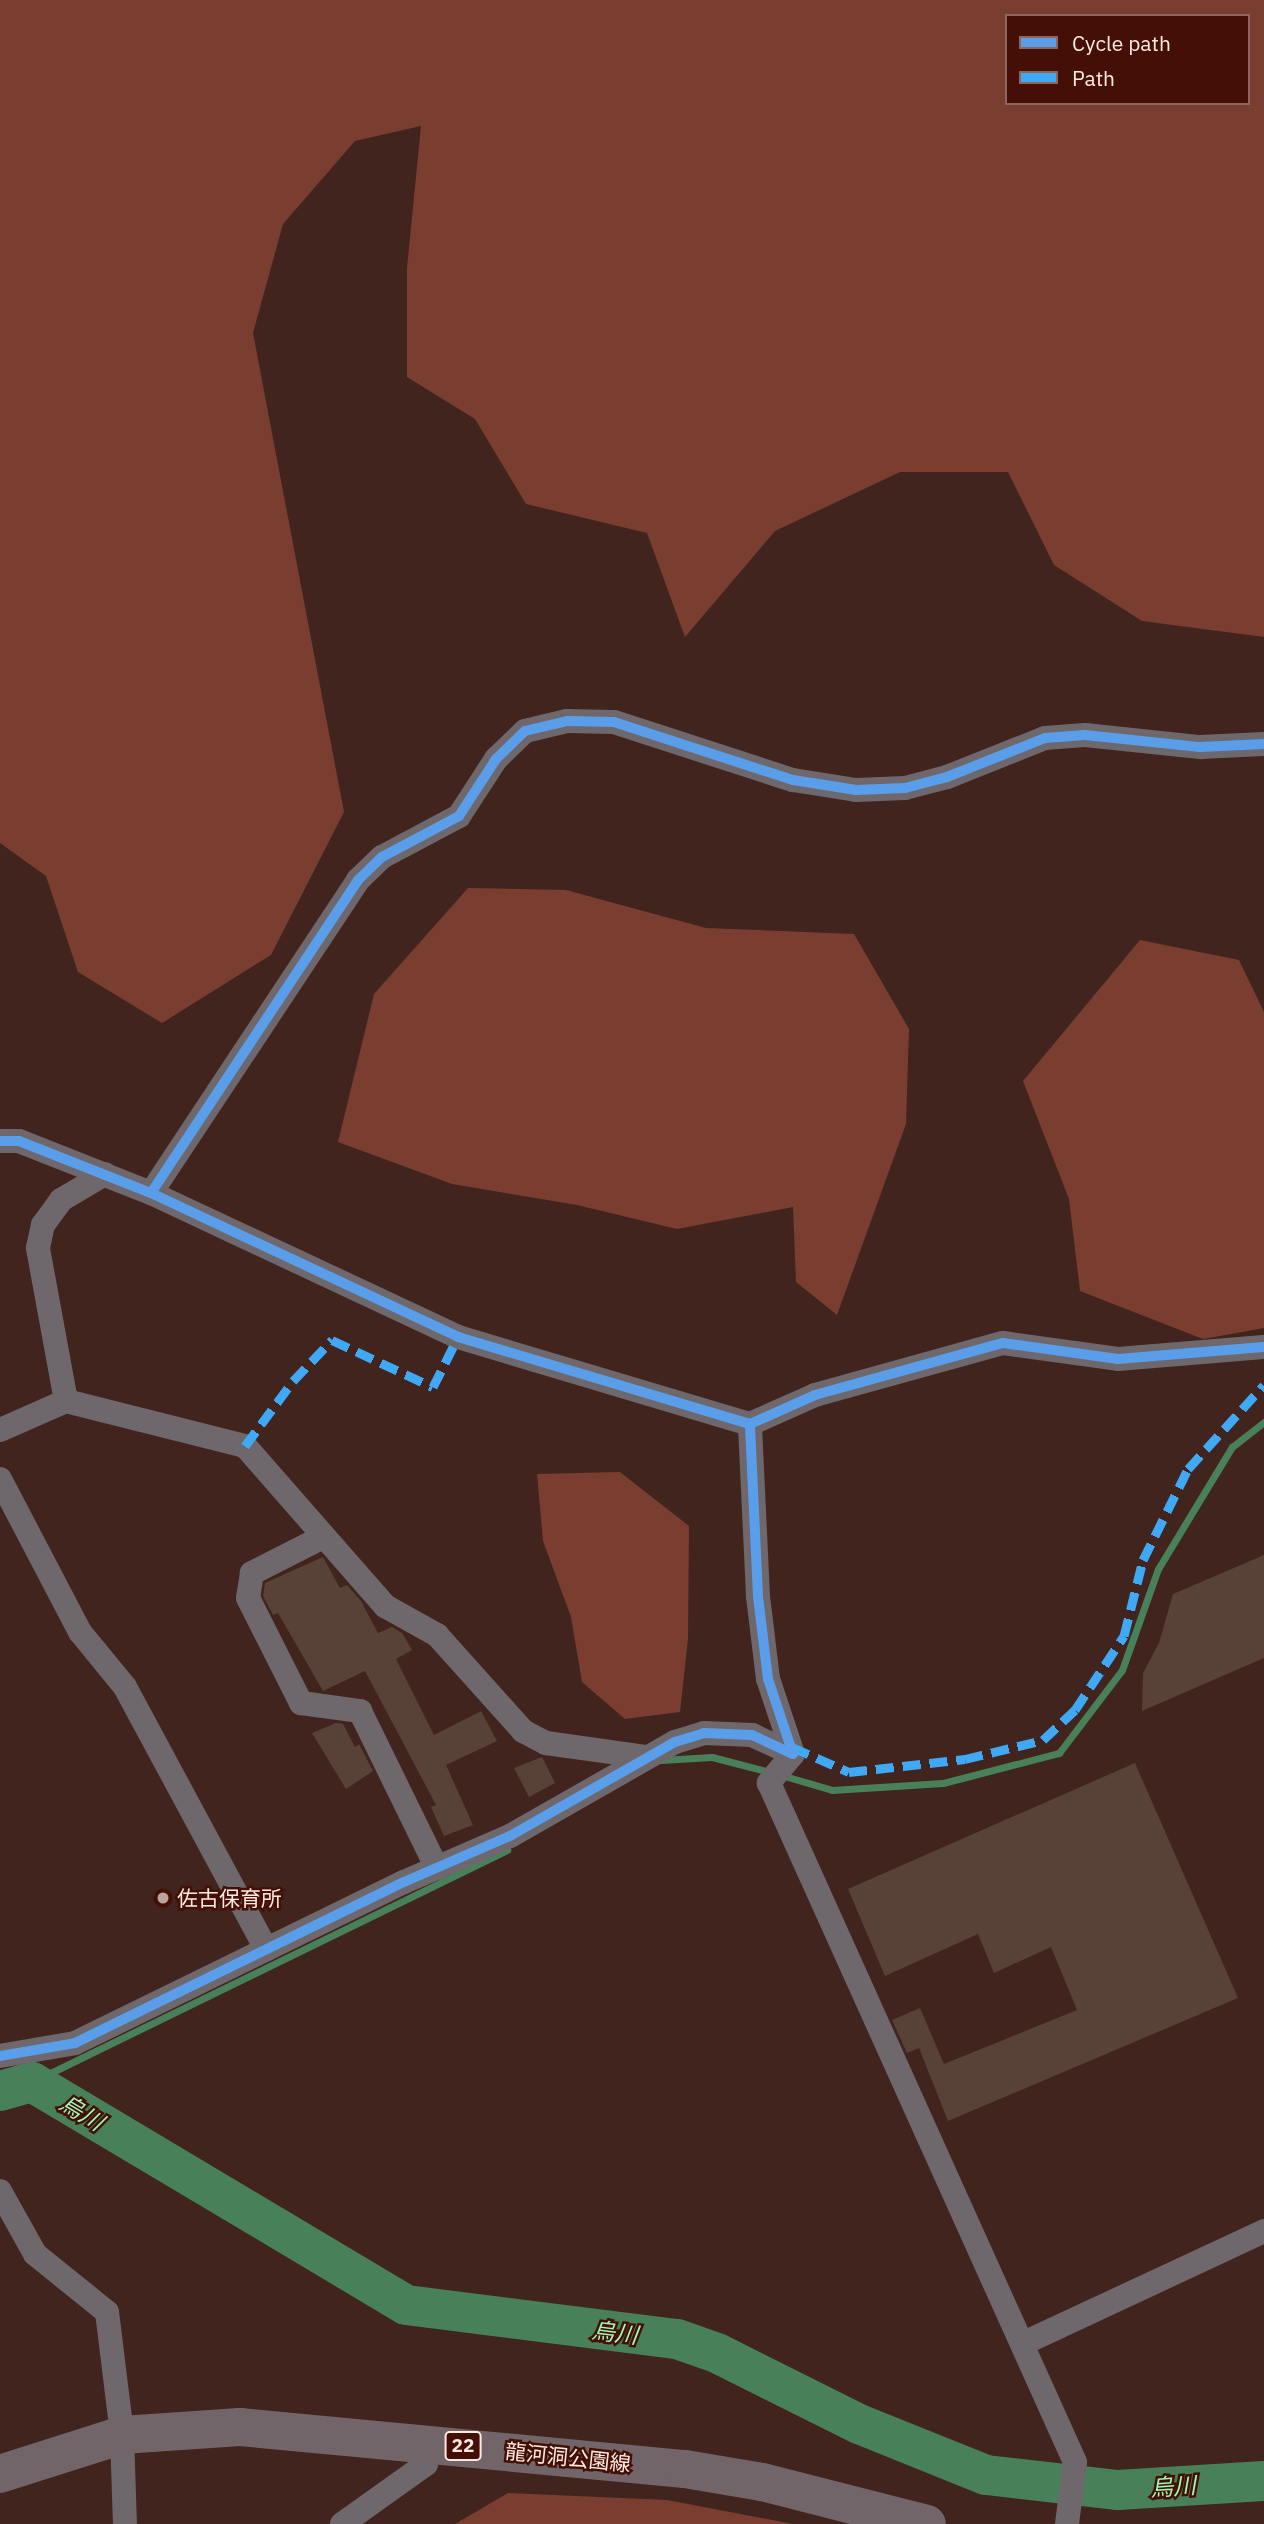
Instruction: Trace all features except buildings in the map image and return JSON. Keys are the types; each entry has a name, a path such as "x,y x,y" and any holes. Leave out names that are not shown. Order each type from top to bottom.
{"main road":[{"name":"龍河洞公園線","path":"0,2474 122,2435 240,2427 432,2442 762,2482 927,2524"}],"street":[{"path":"150,1193 358,880 382,857 459,816 496,760 525,731 567,720 614,722 793,780 856,790 905,788 947,777 1045,738 1085,734 1200,747 1264,744"},
{"path":"0,1141 19,1141 150,1193 458,1337 750,1424 816,1395 1003,1343 1118,1359 1264,1347"},
{"path":"66,1401 38,1248 43,1225 61,1200 105,1174"},
{"path":"0,1430 66,1401 245,1446 385,1606 437,1635 523,1731 545,1742 647,1757"},
{"path":"750,1424 754,1546 768,1679 793,1754"},
{"path":"0,1479 80,1632 125,1688 266,1949"},
{"path":"323,1537 252,1573 248,1598 301,1703 360,1712 437,1868"},
{"path":"0,2056 75,2043 266,1949 510,1836 647,1757 704,1733 752,1735 793,1754"},
{"path":"793,1754 769,1783 1024,2343 1075,2462 1069,2517"},
{"path":"0,2191 35,2254 107,2312 122,2435 125,2524"},
{"path":"1024,2343 1264,2231"},
{"path":"342,2524 426,2463 432,2442"}],"shaded area":[{"path":"0,0 1264,0 1264,637 1142,621 1054,565 1008,472 900,472 775,531 685,637 647,533 526,504 475,419 407,377 407,268 421,126 355,141 283,224 253,333 344,812 271,955 162,1023 78,972 46,876 0,843"},
{"path":"468,888 566,890 706,928 854,934 909,1029 906,1124 837,1315 796,1282 793,1207 677,1229 577,1205 452,1184 338,1142 374,994"},
{"path":"1140,940 1239,960 1264,1012 1264,1328 1203,1339 1080,1291 1069,1199 1023,1081"},
{"path":"620,1472 689,1526 688,1639 680,1712 625,1719 582,1682 571,1617 543,1541 537,1474"},
{"path":"508,2493 667,2500 793,2524 455,2524"}],"waterway":[{"path":"781,1775 832,1790 943,1783 1059,1753 1122,1670 1158,1569 1232,1447 1264,1422"},
{"path":"661,1760 712,1757 770,1772"},
{"path":"32,2082 507,1850"},
{"name":"烏川","path":"0,2091 32,2082 406,2305 677,2339 717,2353 859,2424 986,2475 1118,2490 1264,2481"}],"marked path":[{"path":"245,1446 293,1381 332,1340 433,1387 458,1337"},
{"path":"792,1747 849,1772 965,1759 1043,1740 1075,1710 1124,1636 1143,1560 1188,1469 1264,1385"}],"cycle path":[{"path":"151,1193 358,880 382,857 459,816 496,759 525,731 567,721 614,722 793,780 856,790 905,788 947,777 1045,738 1085,735 1200,747 1264,744"},
{"path":"0,1141 19,1141 151,1193 458,1337 750,1424 815,1395 1003,1343 1118,1359 1264,1347"},
{"path":"0,2056 75,2043 404,1882 510,1836 675,1742 704,1733 752,1735 793,1754 768,1679 758,1596 750,1424"}],"place":[{"name":"佐古保育所","path":"163,1898"}]}
